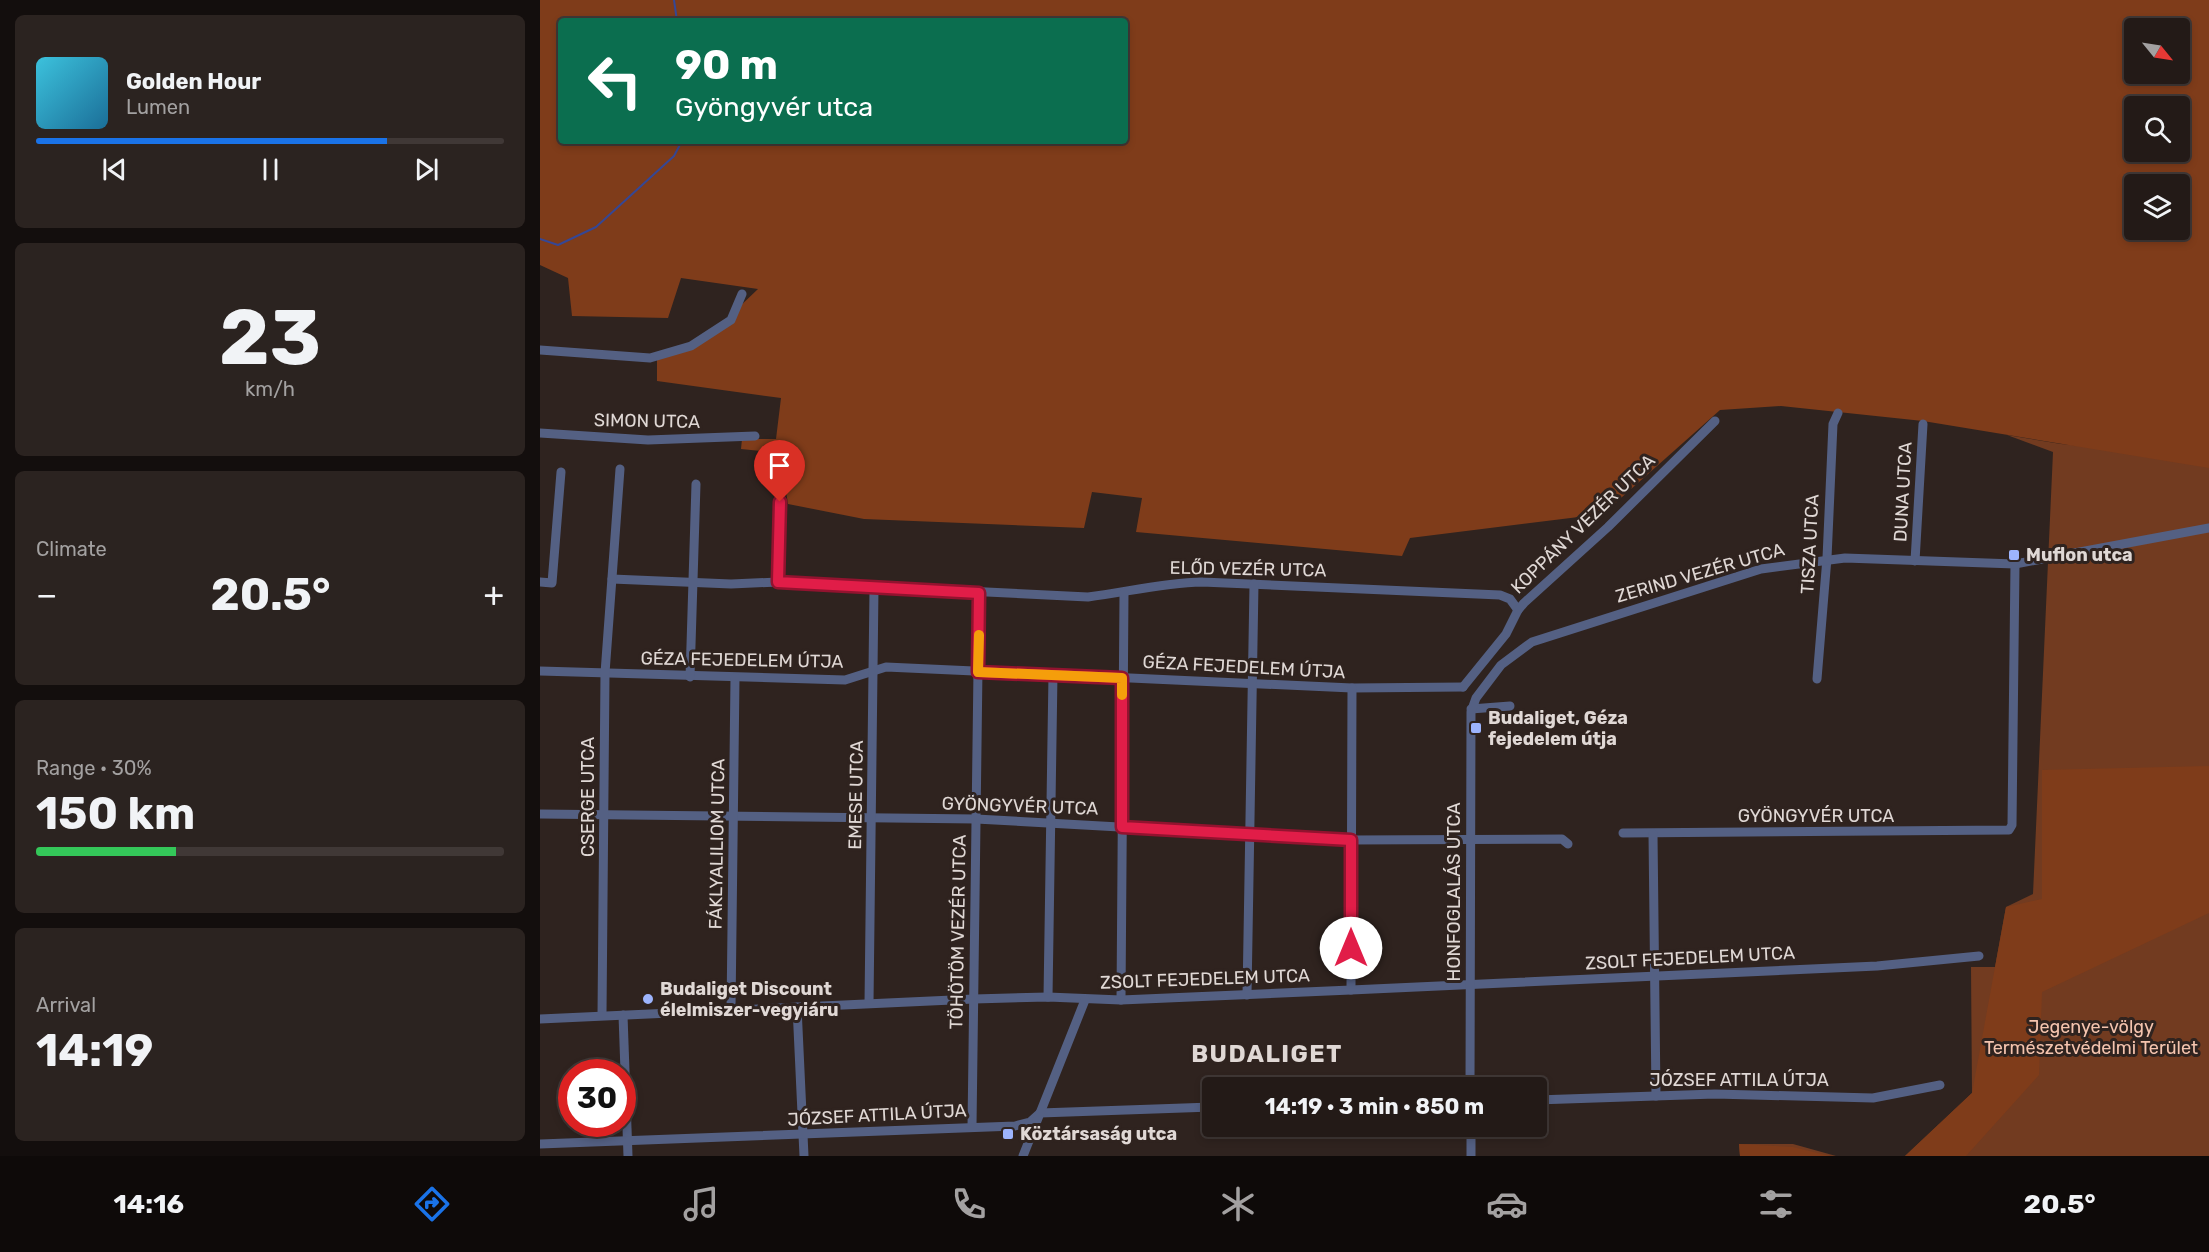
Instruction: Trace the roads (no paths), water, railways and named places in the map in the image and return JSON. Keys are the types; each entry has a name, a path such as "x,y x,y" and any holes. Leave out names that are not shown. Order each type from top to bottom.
{"street":[{"path":"540,351 650,358 691,346 732,320 742,294"},
{"name":"TISZA UTCA","path":"1817,679 1827,558 1833,424 1838,413"},
{"name":"KOPPÁNY VEZÉR UTCA","path":"1463,687 1506,634 1518,610 1608,527 1715,421"},
{"name":"DUNA UTCA","path":"1915,561 1923,424"},
{"name":"SIMON UTCA","path":"540,433 648,440 755,436"},
{"name":"CSERGE UTCA","path":"602,1015 605,815 604,673 620,469"},
{"path":"540,582 552,583 561,472"},
{"path":"778,582 781,482"},
{"path":"690,677 696,484"},
{"name":"ZERIND VEZÉR UTCA","path":"1476,698 1501,665 1532,642 1761,569 1827,558 2014,564 2209,528"},
{"name":"GYÖNGYVÉR UTCA","path":"1623,833 2009,830 2012,825 2014,564"},
{"name":"ELŐD VEZÉR UTCA","path":"612,579 731,584 778,582 1088,597 1124,593 1161,583 1254,584 1500,595 1510,599 1518,610"},
{"path":"1248,995 1254,584"},
{"name":"EMESE UTCA","path":"869,1003 874,588"},
{"name":"TÖHÖTÖM VEZÉR UTCA","path":"972,1127 979,593"},
{"path":"1121,1000 1124,593"},
{"name":"GÉZA FEJEDELEM ÚTJA","path":"540,670 690,677 845,680 886,667 1352,688 1463,687"},
{"path":"1048,997 1053,674"},
{"name":"FÁKLYALILIOM UTCA","path":"731,1010 735,678"},
{"path":"1463,687 1476,698"},
{"path":"1351,990 1352,688"},
{"name":"HONFOGLALÁS UTCA","path":"1470,1077 1472,709 1476,698"},
{"path":"1472,709 1509,706"},
{"name":"GYÖNGYVÉR UTCA","path":"540,814 976,819 1351,840 1562,838 1568,844"},
{"path":"1653,834 1656,1096"},
{"name":"ZSOLT FEJEDELEM UTCA","path":"540,1019 974,999 1048,997 1121,1000 1248,995 1876,966 1979,956"},
{"path":"1023,1156 1085,999"},
{"path":"797,1006 804,1156"},
{"path":"623,1015 628,1156"},
{"name":"JÓZSEF ATTILA ÚTJA","path":"1547,1101 1764,1094 1873,1098 1940,1085"},
{"name":"JÓZSEF ATTILA ÚTJA","path":"540,1144 803,1136 1015,1126 1030,1122 1040,1113 1202,1107"},
{"path":"1471,1137 1471,1156"}],"waterway":[{"path":"674,0 677,18"},
{"path":"540,239 558,245 596,227 674,156 680,144"}],"place":[{"name":"Muflon utca","path":"2014,555"},
{"name":"Budaliget, Géza fejedelem útja","path":"1476,728"},
{"name":"Budaliget Discount élelmiszer-vegyiáru","path":"648,999"},
{"name":"Köztársaság utca","path":"1008,1134"}],"district":[{"name":"BUDALIGET","path":"1267,1054"}],"park label":[{"name":"Jegenye-völgy Természetvédelmi Terület","path":"2091,1037"}]}
